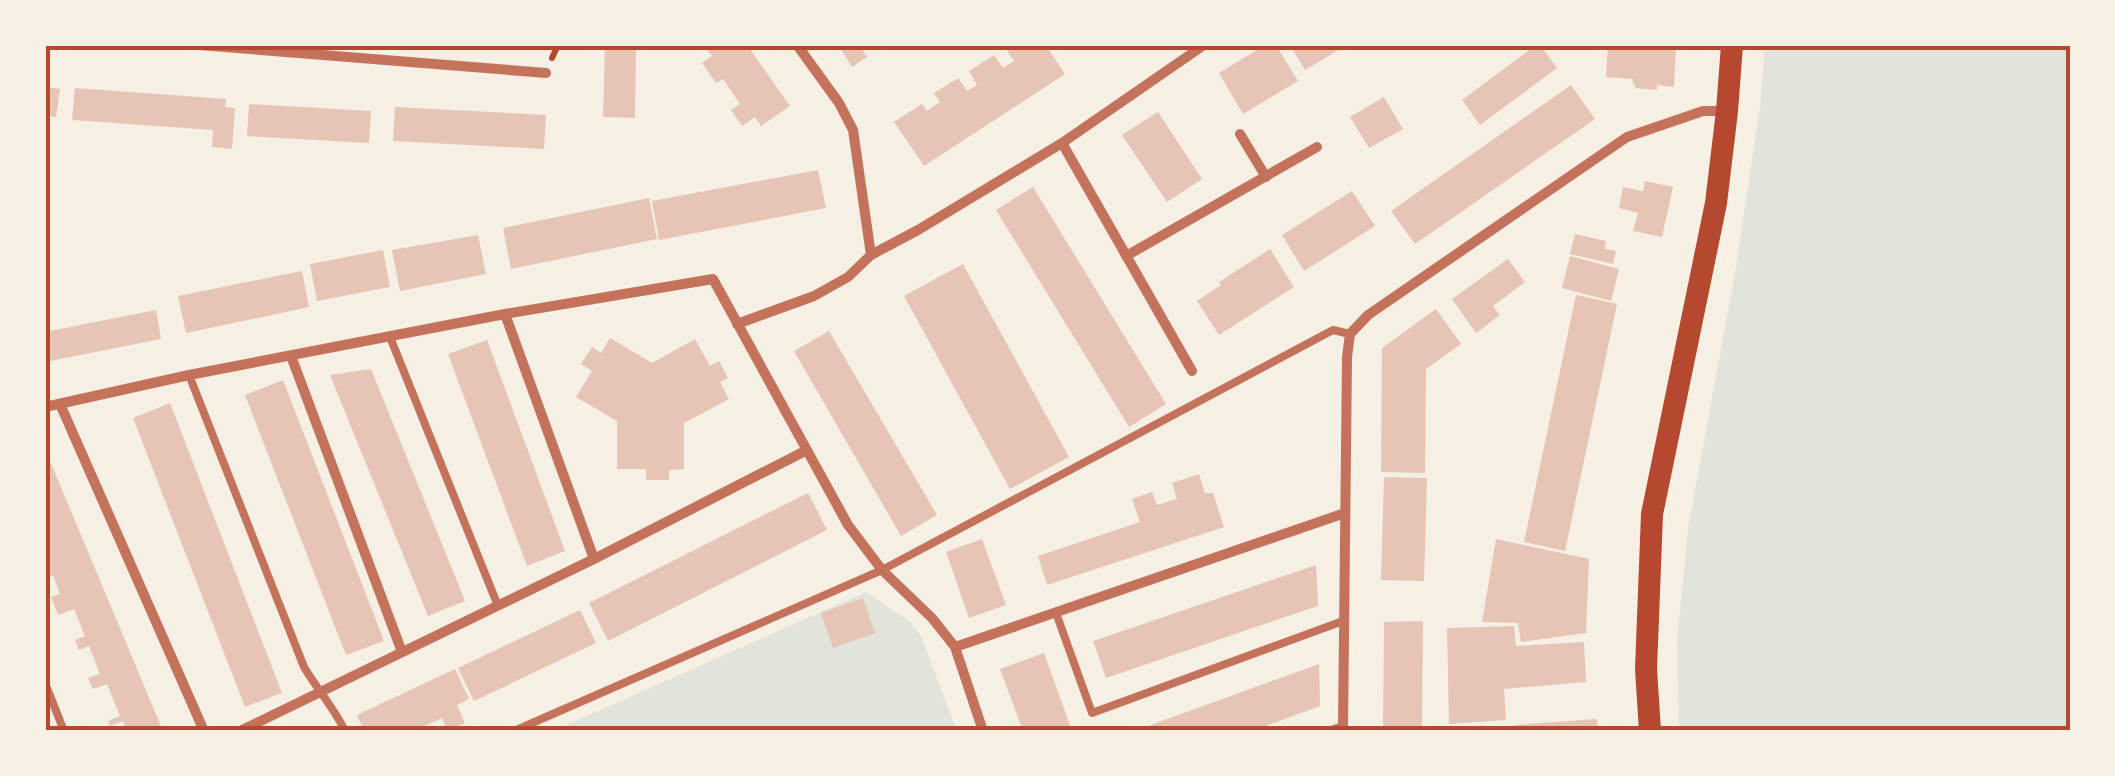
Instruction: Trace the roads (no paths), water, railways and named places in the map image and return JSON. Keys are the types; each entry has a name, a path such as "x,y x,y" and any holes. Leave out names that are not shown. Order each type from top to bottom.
{"main road":[{"path":"1650,731 1646,670 1652,514 1716,203 1732,45"}],"street":[{"path":"199,45 546,72"},
{"path":"796,45 839,103 853,130 871,255"},
{"path":"737,324 814,296 848,277 871,255 1062,144 1204,45"},
{"path":"1337,729 1350,334 1368,315 1627,137 1703,111 1728,111"},
{"path":"1240,134 1266,177"},
{"path":"1062,144 1192,371"},
{"path":"1126,256 1317,148"},
{"path":"45,407 390,336 712,279 848,525 882,570 955,646 983,731"},
{"path":"505,314 594,559"},
{"path":"291,356 402,652"},
{"path":"60,404 204,731"},
{"path":"240,731 498,607 806,450"},
{"path":"955,646 1346,513"}],"lane":[{"path":"514,731 882,570 1333,330 1350,334"},
{"path":"390,336 498,607"},
{"path":"189,375 304,667 345,731"},
{"path":"1056,613 1092,713 1343,621"},
{"path":"45,683 64,731"}]}
